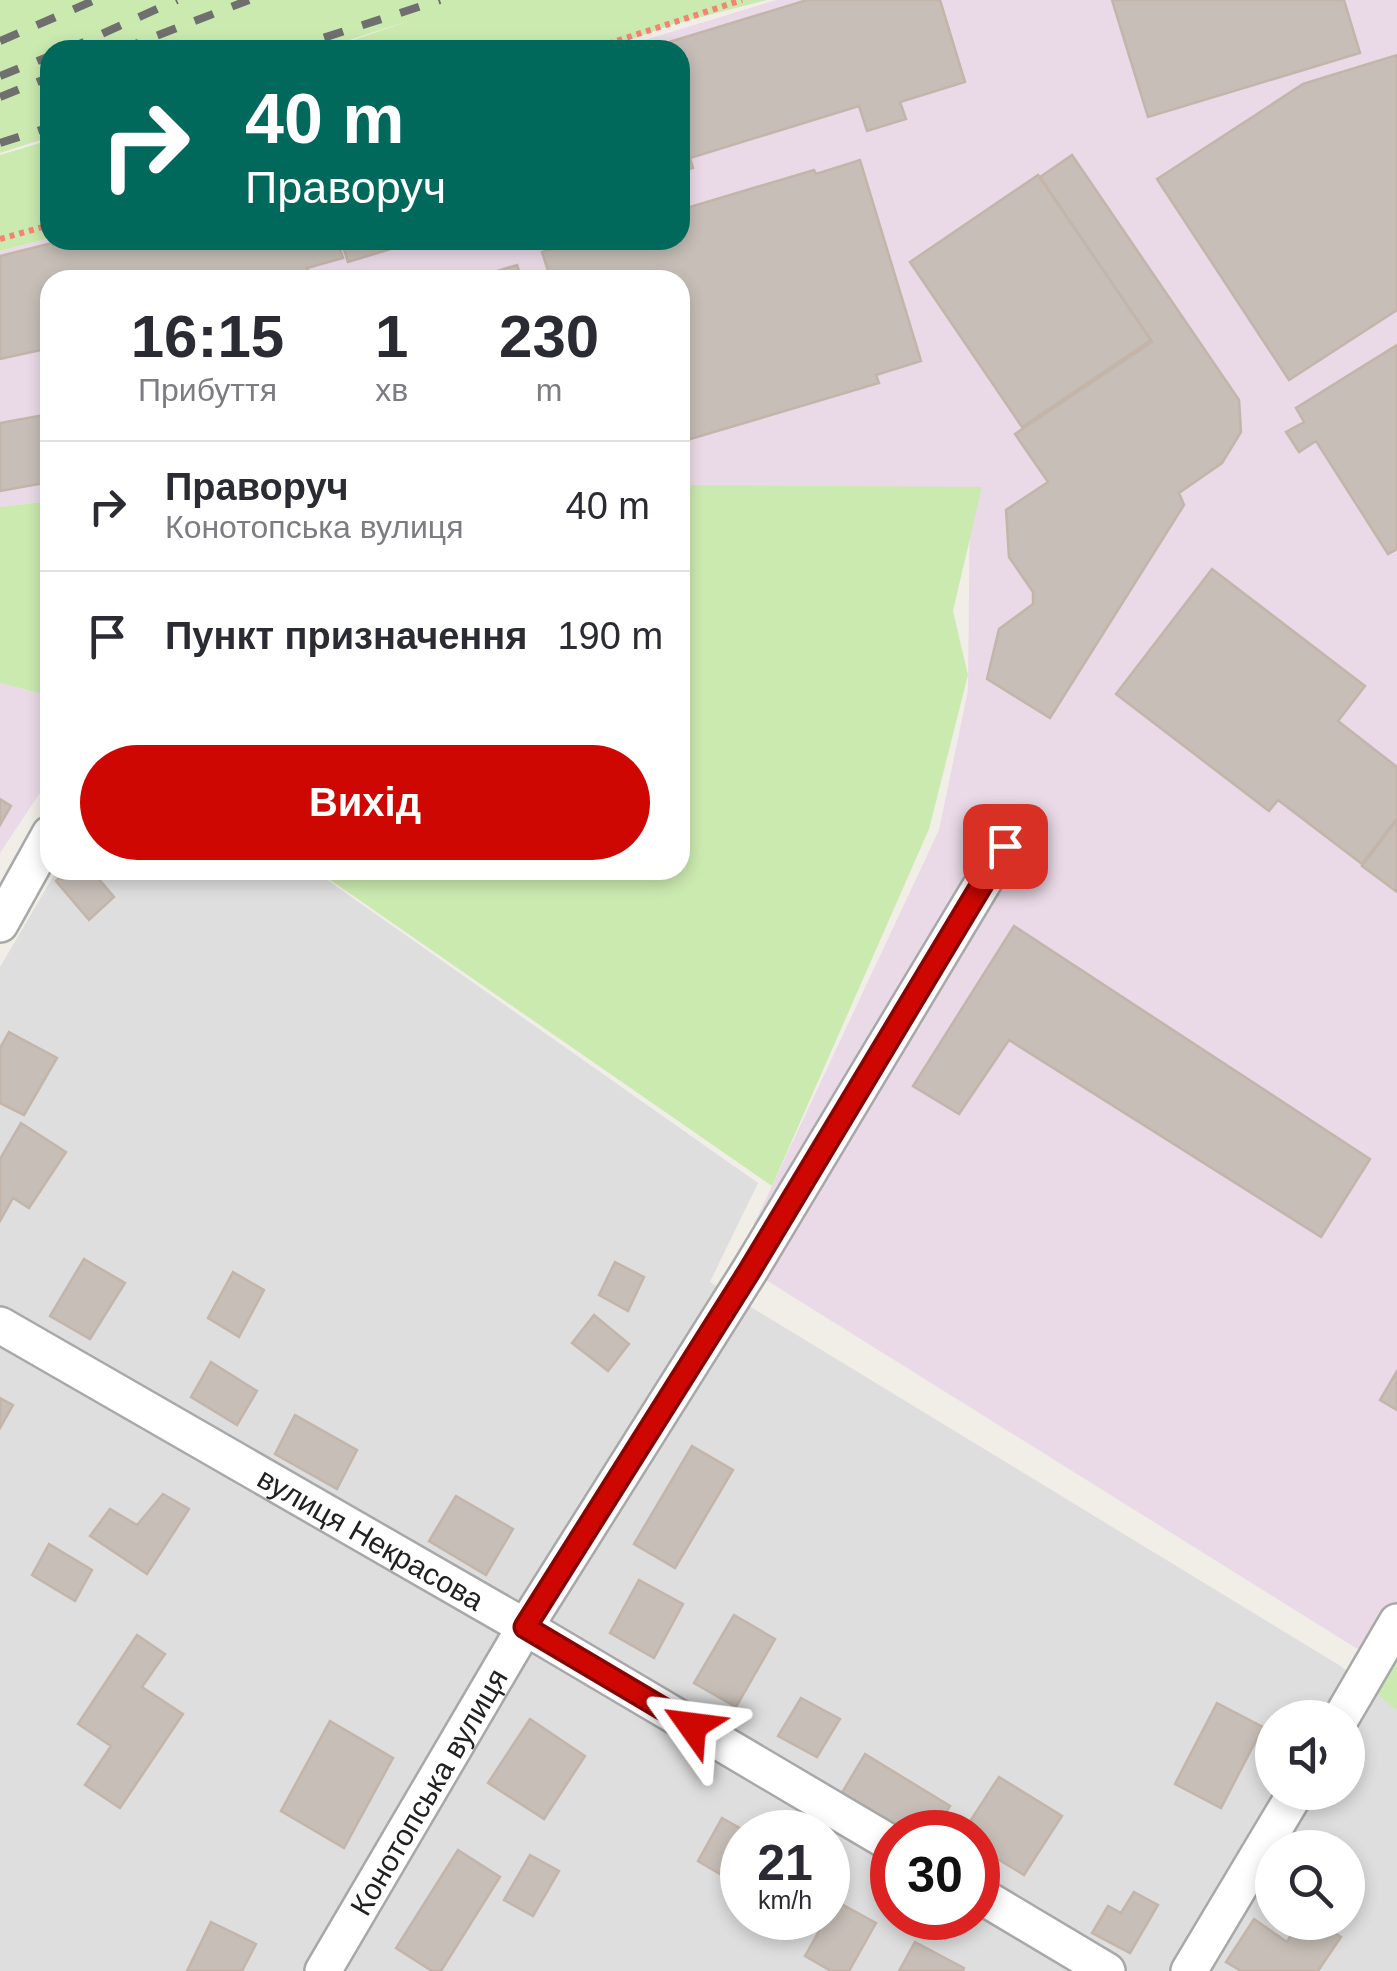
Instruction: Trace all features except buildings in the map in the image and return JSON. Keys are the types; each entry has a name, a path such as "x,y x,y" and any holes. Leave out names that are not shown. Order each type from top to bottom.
{"street":[{"name":"Конотопська вулиця","path":"323,1971 525,1627 750,1270 1005,846"},
{"path":"0,924 40,852"},
{"name":"вулиця Некрасова","path":"0,1325 870,1831"},
{"path":"1352,1700 1397,1622"},
{"path":"1189,1971 1285,1810"},
{"path":"1000,1907 1107,1971"}],"path":[{"path":"620,40 742,0"},
{"path":"0,239 40,228"}],"shaded area":[{"path":"776,0 1397,0 1397,1620 1375,1660 750,1270 740,1254 939,830 968,690 970,491 690,485 690,270 40,270 40,502 0,507 0,251 40,241 40,250 690,250 690,40 645,40"},
{"path":"0,683 40,693 40,793 0,853"},
{"path":"51,880 327,880 758,1183 710,1282 1339,1665 1397,1708 1397,1971 0,1971 0,967"}],"green space":[{"path":"0,0 767,0 628,40 354,40 414,19 350,40 40,40 40,140 0,153"},
{"path":"40,143 40,241 0,251 0,155"},
{"path":"690,485 982,487 953,611 968,675 929,829 772,1186 330,880 690,880"},
{"path":"40,502 40,693 0,683 0,507"},
{"path":"1397,1651 1397,1711 1373,1690"}],"railway":[{"path":"0,41 95,0"},
{"path":"88,40 177,0"},
{"path":"146,40 249,0"},
{"path":"317,40 440,0"},
{"path":"0,76 40,60"},
{"path":"0,97 40,81"},
{"path":"0,143 40,130"}],"route":[{"path":"692,1726 525,1627 750,1270 1005,846"}]}
